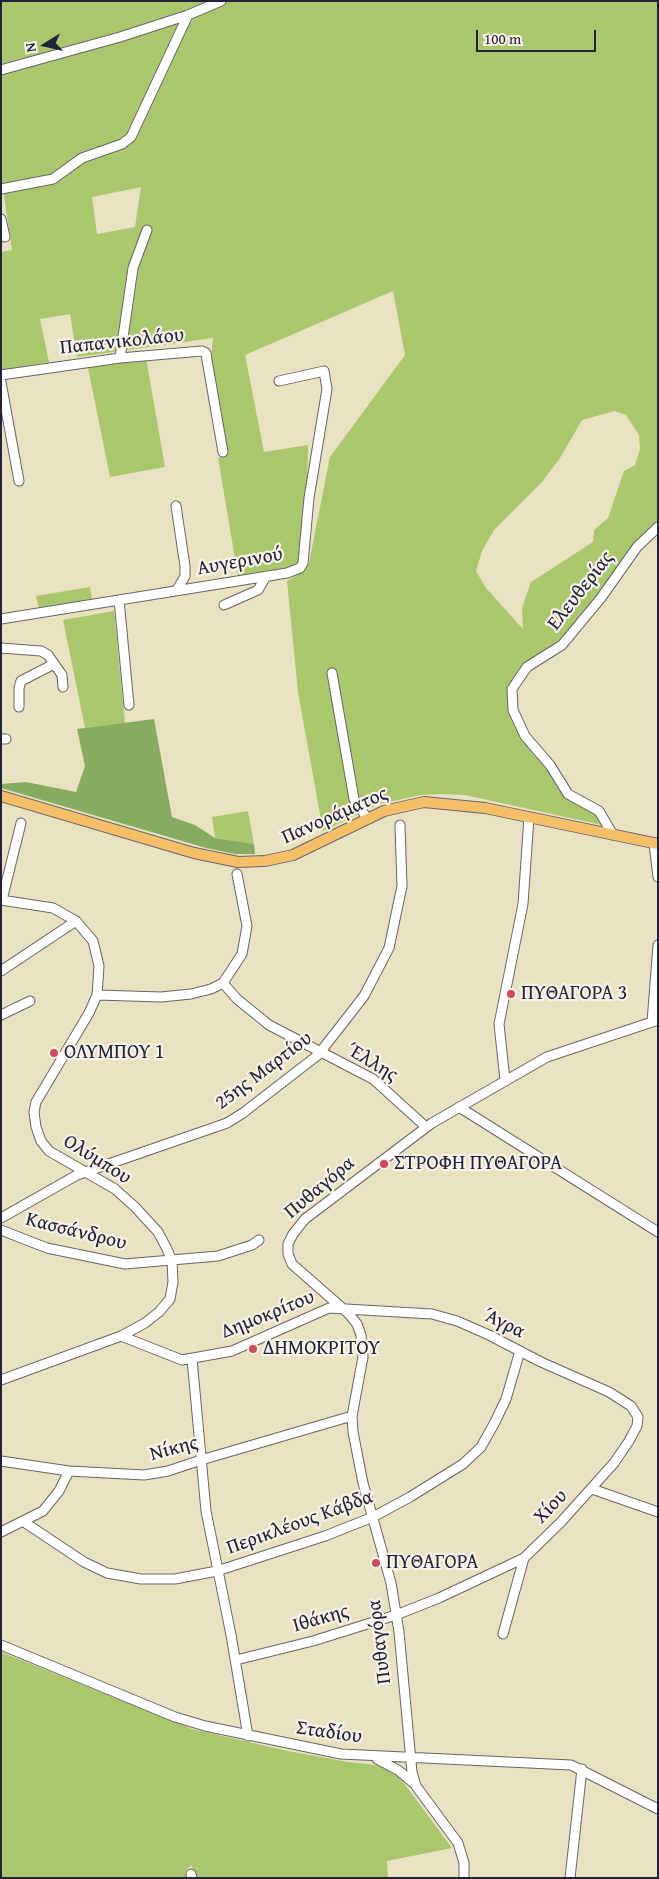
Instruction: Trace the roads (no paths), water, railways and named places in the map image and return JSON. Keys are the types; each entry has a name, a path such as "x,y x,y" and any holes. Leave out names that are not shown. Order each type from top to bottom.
{"main road":[{"name":"Πανοράματος","path":"1,796 194,853 238,862 265,861 293,855 367,818 399,806 431,802 470,805 656,844"}],"street":[{"path":"1,70 120,37 188,15 221,1"},
{"path":"1,188 53,179 82,158 122,144 131,137 188,15"},
{"path":"1,219 5,237"},
{"path":"120,358 133,268 147,230"},
{"name":"Παπανικολάου","path":"1,375 120,358 202,351 206,354 223,452"},
{"name":"Αυγερινού","path":"1,619 294,571 303,563 309,498 327,389 324,371 279,381"},
{"path":"1,382 19,481"},
{"path":"176,506 186,566 185,576 178,590"},
{"name":"Ελευθερίας","path":"613,834 599,811 568,794 550,766 525,736 513,710 512,689 528,667 562,645 601,598 638,547 658,528"},
{"path":"224,604 258,590 266,576"},
{"path":"119,600 129,705"},
{"path":"1,648 41,651 52,659 62,675 63,687"},
{"path":"20,707 19,688 21,681 54,664"},
{"path":"332,673 354,800 367,818"},
{"path":"506,1080 499,1024 523,904 529,817"},
{"path":"2,900 20,823"},
{"name":"25ης Μαρτίου","path":"1,1218 62,1182 227,1123 244,1113 321,1053 364,996 389,948 402,886 400,825"},
{"path":"656,844 658,877"},
{"path":"96,995 161,997 198,992 211,989 223,983 242,954 246,938 247,926 237,874"},
{"name":"Ολύμπου","path":"1,1380 121,1336 159,1312 170,1299 172,1261 158,1232 135,1207 115,1189 55,1156 46,1148 36,1127 34,1112 37,1099 89,1012 96,995 100,972 97,951 92,938 76,921 50,907 2,900"},
{"path":"1,971 76,921"},
{"path":"655,1021 658,945"},
{"name":"Έλλης","path":"223,983 237,999 269,1026 373,1079 426,1127"},
{"path":"1,1015 30,1001"},
{"name":"Πυθαγόρα","path":"464,1878 464,1863 458,1843 416,1786 410,1757 391,1583 358,1458 352,1416 363,1345 357,1324 344,1309 292,1264 288,1254 290,1240 300,1224 312,1213 426,1127 459,1107 547,1057 655,1021"},
{"path":"459,1107 658,1232"},
{"name":"Κασσάνδρου","path":"1,1230 47,1248 116,1263 172,1261 218,1256 252,1245 259,1240"},
{"name":"Άγρα","path":"344,1309 432,1314 481,1331 520,1352 610,1392 636,1412"},
{"name":"Δημοκρίτου","path":"121,1336 182,1360 192,1359 232,1351 324,1310 344,1309"},
{"name":"Περικλέους Κάβδα","path":"24,1522 84,1562 107,1573 149,1579 175,1579 217,1571 325,1536 373,1517 447,1475 482,1447 506,1399 520,1352"},
{"path":"192,1359 206,1511 236,1660 248,1736"},
{"name":"Χίου","path":"524,1558 541,1543 592,1489 629,1441 637,1426 638,1417 636,1412"},
{"name":"Νίκης","path":"1,1461 69,1471 144,1475 168,1471 352,1416"},
{"path":"1,1532 24,1522 47,1506 69,1471"},
{"path":"592,1489 658,1512"},
{"path":"503,1634 524,1558"},
{"name":"Ιθάκης","path":"236,1660 314,1641 396,1615 439,1598 524,1558"},
{"name":"Σταδίου","path":"1,1645 175,1716 248,1736 341,1754 571,1765 658,1809"},
{"path":"369,1756 384,1761 416,1786"},
{"path":"570,1878 582,1769"}],"place":[{"name":"ΠΥΘΑΓΟΡΑ 3","path":"511,994"},
{"name":"ΟΛΥΜΠΟΥ 1","path":"54,1053"},
{"name":"ΣΤΡΟΦΗ ΠΥΘΑΓΟΡΑ","path":"384,1164"},
{"name":"ΔΗΜΟΚΡΙΤΟΥ","path":"253,1349"},
{"name":"ΠΥΘΑΓΟΡΑ","path":"376,1563"}]}
